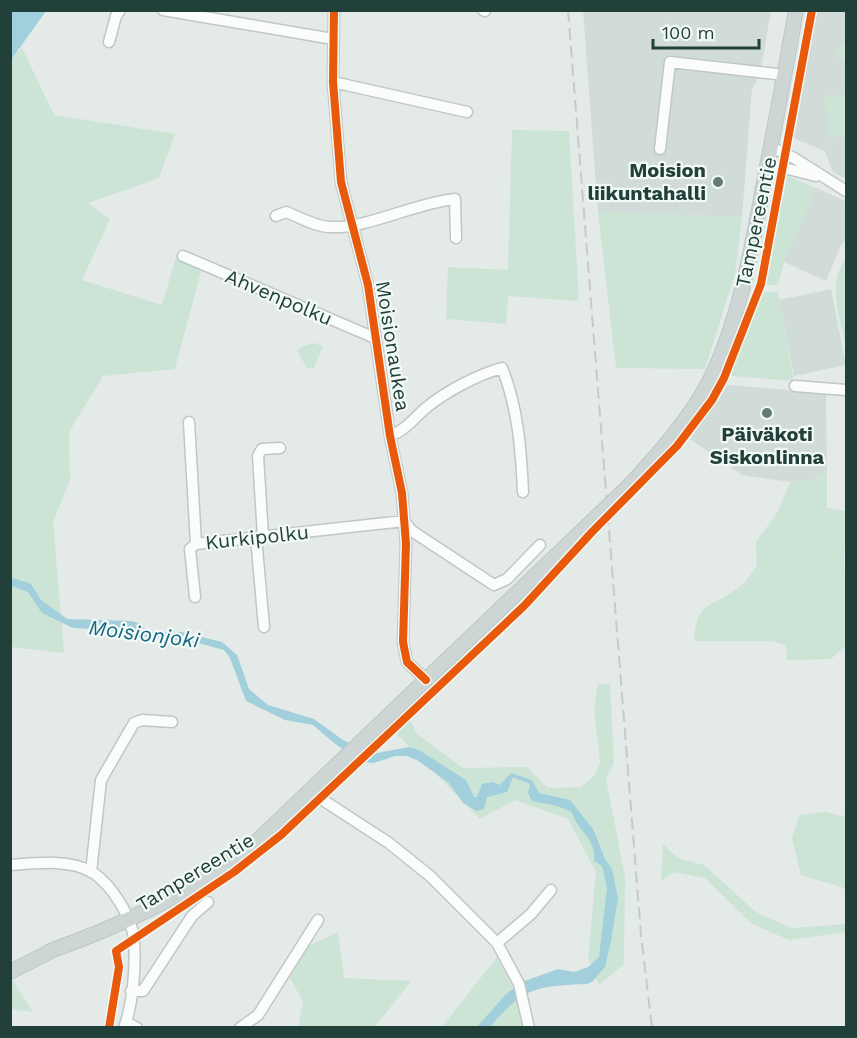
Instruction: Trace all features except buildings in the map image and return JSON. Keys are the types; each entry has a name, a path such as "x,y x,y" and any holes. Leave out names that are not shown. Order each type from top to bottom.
{"main road":[{"name":"Tampereentie","path":"127,917 208,869 272,825 365,740 630,485 665,445 694,406 717,363 741,295 796,10"},
{"path":"10,972 50,951 127,917"}],"street":[{"path":"109,42 116,16 120,10"},
{"path":"163,10 333,39"},
{"name":"Moisionaukea","path":"334,10 333,82 340,174 368,285 390,436 402,493 406,544 403,642 407,662 426,680"},
{"path":"660,150 670,62 785,75"},
{"path":"333,82 467,112"},
{"path":"771,147 794,158 846,191"},
{"path":"768,164 820,176"},
{"path":"276,216 286,212 329,227 352,225 403,209 455,199 456,238"},
{"name":"Ahvenpolku","path":"183,256 375,338"},
{"path":"390,436 398,433 428,406 489,372 502,368 519,428 523,492"},
{"path":"795,386 846,390"},
{"name":"Kurkipolku","path":"189,422 196,544 404,521"},
{"path":"264,627 258,456 262,449 280,448"},
{"path":"404,521 412,531 494,585 507,579 540,545"},
{"path":"195,597 190,549 196,544"},
{"path":"91,872 101,780 134,723 142,720 171,722"},
{"path":"309,791 389,843 430,876 497,943 521,990 529,1028"},
{"path":"10,865 67,864 91,872 106,884 127,917"},
{"path":"497,943 531,914 551,890"},
{"path":"131,991 143,991 192,916 208,902"},
{"name":"Tampereentie","path":"125,1025 131,991 134,940 127,917"},
{"path":"240,1028 258,1015 318,920"},
{"path":"125,1025 137,1028"}],"shaded area":[{"path":"583,11 771,11 760,75 752,89 742,217 598,212"},
{"path":"817,11 846,11 846,179 833,172 825,151 793,138"},
{"path":"816,188 846,201 846,240 841,245 826,281 784,262"},
{"path":"831,289 846,365 794,376 779,300"},
{"name":"Päiväkoti Siskonlinna","path":"728,385 826,393 827,470 811,481 790,482 742,475 690,439"}],"green space":[{"path":"846,41 846,62 838,57 836,49"},
{"path":"22,48 54,115 175,134 159,178 88,203 110,219 82,280 162,305 177,254 201,271 175,369 103,376 69,432 70,480 53,522 64,653 11,647 10,60"},
{"path":"846,94 846,136 829,138 824,96"},
{"path":"512,130 569,131 579,301 508,296 506,324 446,319 448,267 508,270"},
{"path":"783,174 816,188 784,262 778,285 763,285"},
{"path":"598,212 742,217 735,274 705,369 616,368"},
{"path":"846,259 846,345 838,312 836,289 840,268"},
{"path":"760,292 778,292 794,381 732,376 729,373"},
{"path":"315,343 323,347 313,369 307,368 297,351 303,346"},
{"path":"827,470 827,508 846,511 846,547 844,548 846,645 831,659 787,660 786,645 772,641 694,641 698,618 702,611 742,585 757,566 756,542 777,513 790,482 811,481"},
{"path":"598,684 610,684 614,763 606,779 625,877 624,964 599,985 588,958 596,872 568,819 515,800 480,819 397,734 410,720 417,734 463,768 527,767 548,788 581,787 595,775 600,762 594,709"},
{"path":"825,812 846,817 846,894 844,888 801,875 792,838 799,815"},
{"path":"663,844 678,858 704,865 756,912 792,928 846,924 846,932 789,940 752,924 705,878 674,872 661,881"},
{"path":"338,932 344,978 411,981 375,1027 298,1028 303,1001 289,977 304,948"},
{"path":"497,957 513,988 523,1027 441,1028"},
{"path":"13,981 33,1012 11,1009 11,982"}],"water":[{"path":"10,11 46,11 11,60"},
{"name":"Moisionjoki","path":"10,577 31,584 41,600 67,619 132,621 141,624 148,632 182,632 222,642 237,655 249,689 268,705 314,719 343,740 372,754 409,747 419,750 466,780 474,797 477,797 482,784 492,782 500,785 511,773 532,780 539,793 570,800 593,829 605,859 612,869 618,898 605,967 592,982 587,984 555,986 532,991 512,1004 490,1027 477,1027 505,995 522,982 558,969 574,972 588,967 599,957 607,888 602,866 594,861 592,846 572,812 557,806 532,801 528,793 530,784 513,777 507,792 487,797 484,809 477,811 463,803 449,783 417,760 406,756 395,756 374,763 362,762 313,725 285,720 246,701 230,658 224,650 165,638 131,637 109,630 73,628 42,613 28,592 11,586"}],"railway":[{"path":"568,10 641,935 652,1028"}],"cycle path":[{"path":"334,10 333,82 341,182 368,285 390,436 402,493 406,544 403,642 407,662 426,680"},
{"path":"109,1028 119,967 116,951 234,872 281,835 524,606 592,532 677,446 712,400 724,378 761,284 812,10"}],"place":[{"name":"Moision liikuntahalli","path":"718,182"},
{"name":"Päiväkoti Siskonlinna","path":"767,413"}]}
